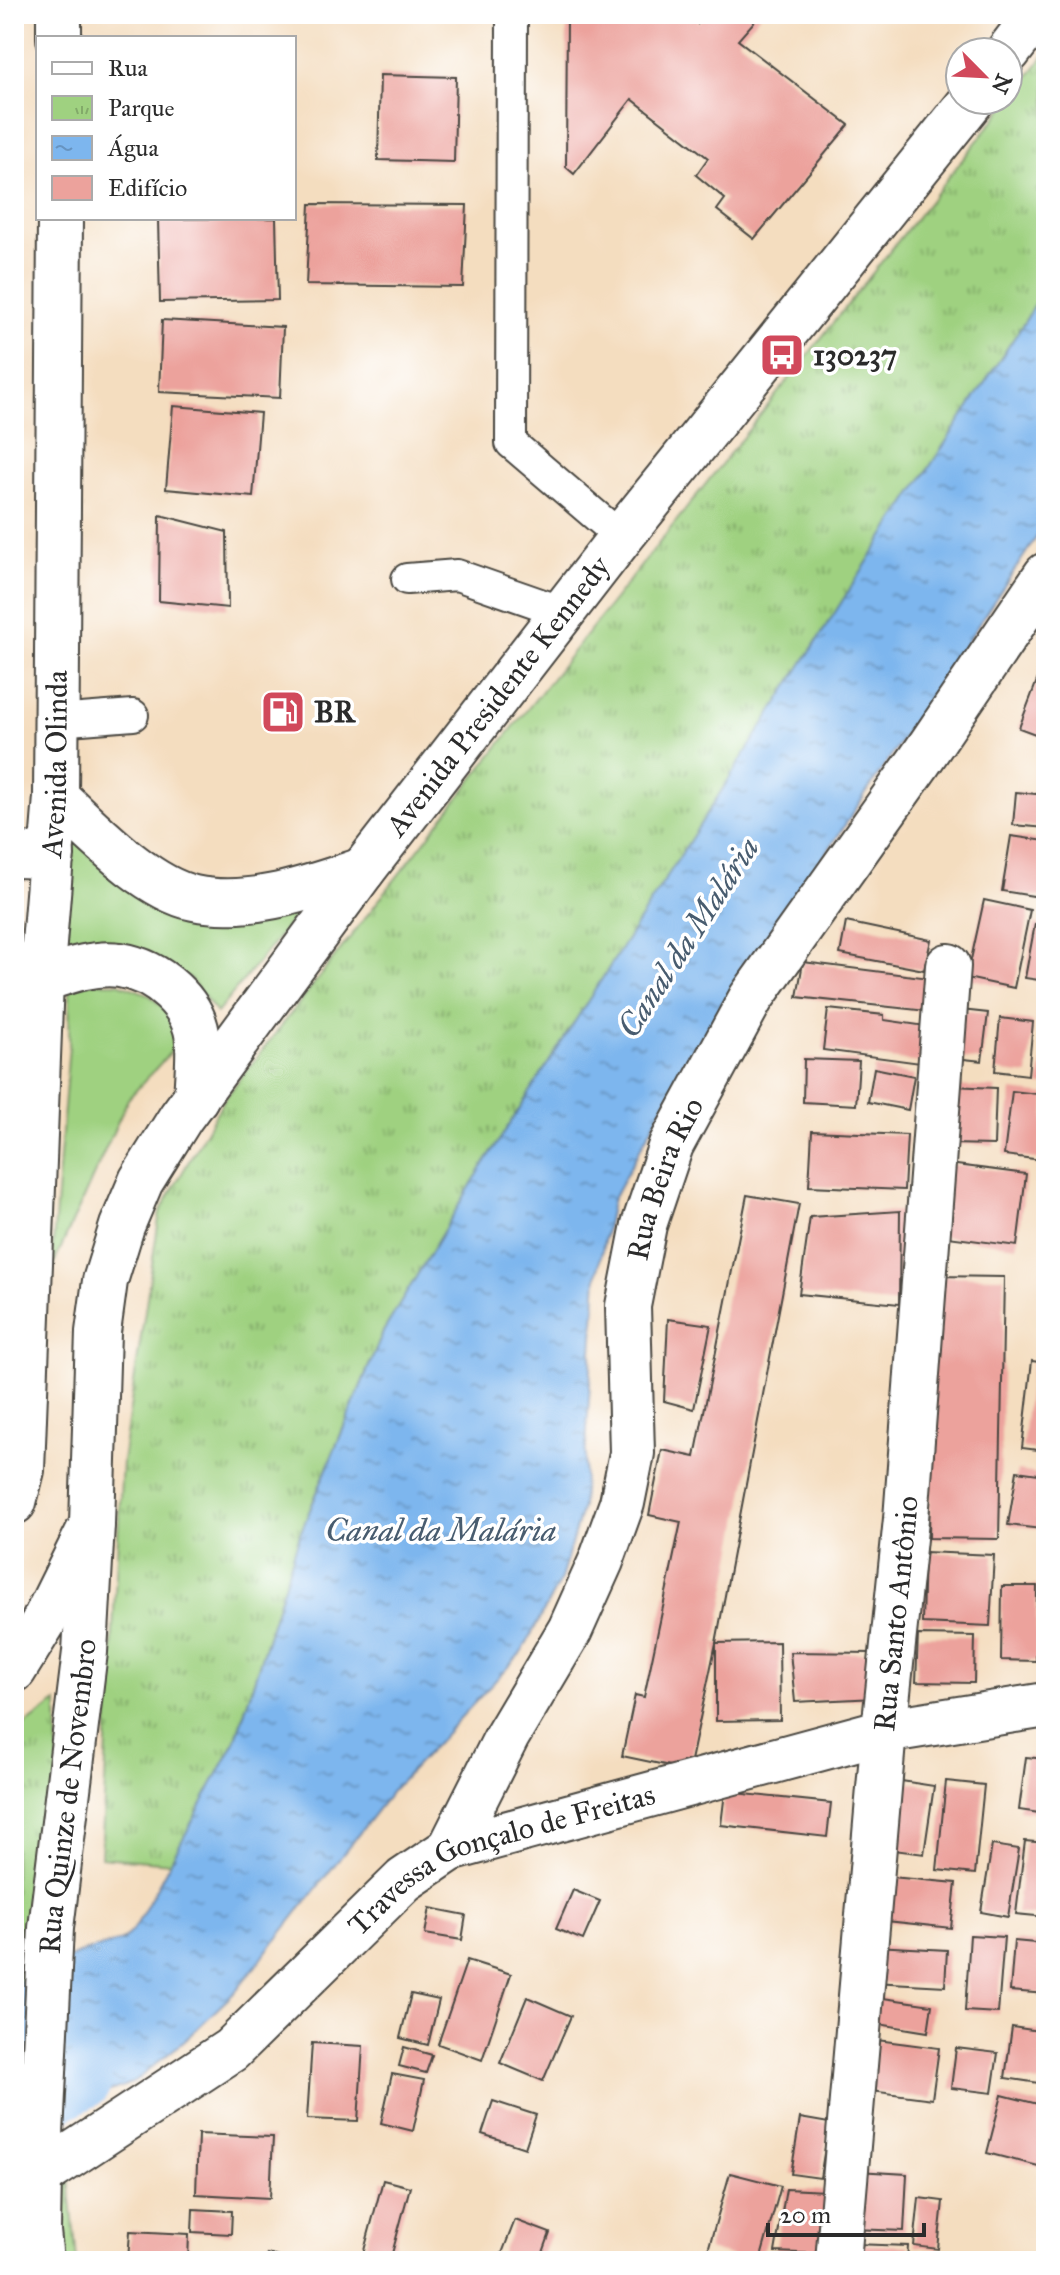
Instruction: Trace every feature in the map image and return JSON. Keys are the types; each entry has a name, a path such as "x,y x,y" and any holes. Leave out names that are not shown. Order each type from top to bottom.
{"main road":[{"path":"59,14 59,36"},
{"path":"1020,36 1037,14"},
{"name":"Avenida Presidente Kennedy","path":"98,1332 105,1281 122,1226 141,1181 196,1098 363,870 621,537 959,116"},
{"name":"Avenida Olinda","path":"14,1502 22,1470 41,980 33,855 56,797 60,220"},
{"name":"Rua Beira Rio","path":"450,1849 507,1736 570,1630 601,1561 622,1503 632,1453 628,1306 644,1225 671,1145 751,998 919,762 1046,575"},
{"path":"56,797 128,863 167,887 193,898 230,902 285,893 363,870"},
{"path":"41,980 89,967 119,965 148,974 169,988 189,1011 198,1040 196,1098"},
{"name":"Rua Santo Antônio","path":"838,2261 884,1731 906,1519 948,966"},
{"name":"Rua Quinze de Novembro","path":"33,2251 42,2133 50,1938 85,1652 98,1332"},
{"path":"14,1670 43,1623 92,1524"},
{"name":"Travessa Gonçalo de Freitas","path":"39,2176 231,2050 404,1880 450,1849 884,1731 1046,1705"}],"lane":[{"path":"512,14 511,443 621,537"},
{"path":"407,579 457,575 563,612"},
{"path":"56,721 133,715"}],"green space":[{"path":"1046,54 1046,283 1027,318 383,1332 300,1534 235,1742 171,1863 101,1857 122,1461 160,1212 223,1101 511,730 997,116 1024,116 1024,82"},
{"path":"68,829 128,879 301,909 217,1013 189,978 62,960"},
{"path":"70,983 118,983 148,994 172,1015 179,1043 128,1099 51,1270 69,1045"},
{"path":"57,1702 64,2127 77,2261 14,2261 14,1733"}],"water":[{"name":"Canal da Malária","path":"1046,283 1046,523 686,1064 612,1201 597,1276 582,1507 561,1579 522,1652 393,1790 237,1990 185,2040 134,2082 100,2095 14,2089 14,1984 85,1951 122,1941 136,1926 235,1742 300,1534 383,1332 474,1180 853,584 1027,318"}],"building":[{"path":"223,14 278,14 278,17 223,17"},
{"path":"567,14 698,14 698,23 705,14 761,14 738,40 849,125 754,239 717,210 725,199 696,175 708,158 632,99 574,174 566,167"},
{"path":"380,75 456,77 454,162 378,160"},
{"path":"310,204 467,205 463,287 306,285"},
{"path":"158,220 276,220 278,300 160,302"},
{"path":"162,320 283,327 280,398 159,392"},
{"path":"173,406 260,413 253,497 166,489"},
{"path":"160,515 227,532 228,608 159,601"},
{"path":"1038,678 1046,681 1046,738 1019,728"},
{"path":"1016,792 1046,795 1046,828 1013,825"},
{"path":"1011,836 1046,841 1046,898 1002,891"},
{"path":"984,900 1030,910 1014,988 967,978"},
{"path":"846,922 931,940 924,970 840,954"},
{"path":"1035,924 1046,926 1046,981 1025,978"},
{"path":"803,962 930,978 927,1011 797,997"},
{"path":"828,1009 884,1015 884,1020 926,1026 920,1063 823,1050"},
{"path":"961,1010 988,1013 982,1061 955,1058"},
{"path":"1000,1018 1033,1022 1028,1075 995,1071"},
{"path":"1044,1048 1046,1086 1039,1086"},
{"path":"804,1059 859,1061 856,1105 803,1102"},
{"path":"874,1068 914,1076 908,1110 868,1102"},
{"path":"952,1086 996,1088 994,1145 950,1144"},
{"path":"1012,1091 1046,1095 1042,1160 1004,1155"},
{"path":"812,1131 907,1135 904,1190 809,1186"},
{"path":"949,1164 1026,1174 1017,1246 940,1236"},
{"path":"747,1195 799,1204 689,1770 622,1756 635,1695 644,1697 681,1522 649,1515 662,1450 695,1457"},
{"path":"900,1211 899,1304 799,1294 810,1217"},
{"path":"934,1276 1004,1277 999,1539 929,1538"},
{"path":"668,1319 711,1325 694,1409 664,1401"},
{"path":"1032,1361 1046,1363 1046,1451 1022,1448"},
{"path":"1017,1471 1046,1475 1041,1529 1008,1525"},
{"path":"924,1552 994,1555 990,1626 922,1623"},
{"path":"1002,1586 1037,1586 1036,1661 1001,1660"},
{"path":"918,1635 975,1636 974,1683 916,1682"},
{"path":"779,1642 780,1720 716,1721 716,1643"},
{"path":"790,1652 874,1653 876,1698 795,1702"},
{"path":"1026,1757 1046,1759 1046,1814 1019,1810"},
{"path":"895,1780 934,1786 924,1854 886,1849"},
{"path":"946,1781 984,1785 975,1874 937,1870"},
{"path":"725,1792 831,1803 827,1837 721,1825"},
{"path":"1025,1841 1046,1843 1046,1917 1016,1914"},
{"path":"992,1845 1019,1849 1008,1917 981,1912"},
{"path":"891,1877 956,1883 951,1928 887,1921"},
{"path":"573,1890 600,1901 583,1940 556,1929"},
{"path":"430,1908 466,1915 462,1940 425,1934"},
{"path":"970,1935 1004,1937 998,2013 965,2011"},
{"path":"1014,1941 1046,1944 1046,1994 1010,1991"},
{"path":"875,1946 947,1950 945,1986 873,1982"},
{"path":"467,1960 511,1974 482,2060 438,2044"},
{"path":"411,1994 439,2000 428,2045 400,2038"},
{"path":"869,1996 932,2005 928,2032 866,2022"},
{"path":"527,1997 571,2016 543,2081 500,2063"},
{"path":"1012,2027 1046,2032 1046,2084 1005,2078"},
{"path":"869,2039 939,2048 932,2099 863,2090"},
{"path":"312,2043 363,2046 358,2121 307,2119"},
{"path":"404,2047 432,2055 426,2073 399,2066"},
{"path":"956,2048 998,2053 992,2093 951,2088"},
{"path":"392,2074 424,2080 413,2131 381,2123"},
{"path":"1002,2095 1046,2106 1046,2168 987,2153"},
{"path":"493,2101 536,2115 525,2148 482,2134"},
{"path":"800,2118 829,2123 820,2178 791,2174"},
{"path":"198,2134 273,2137 270,2198 196,2194"},
{"path":"857,2171 907,2174 904,2231 854,2229"},
{"path":"730,2173 781,2186 760,2261 746,2261 708,2250"},
{"path":"383,2180 410,2187 390,2261 371,2261 362,2258"},
{"path":"786,2189 826,2191 824,2254 775,2252"},
{"path":"919,2198 943,2201 938,2249 914,2246"},
{"path":"193,2209 232,2211 231,2234 192,2232"},
{"path":"515,2220 550,2233 540,2261 499,2261"},
{"path":"130,2231 189,2234 188,2261 128,2261"},
{"path":"854,2244 908,2246 907,2261 853,2261"},
{"path":"267,2254 292,2260 292,2261 265,2261"},
{"path":"973,2256 1002,2259 1002,2261 973,2261"}],"waterway":[{"name":"Canal da Malária","path":"14,2118 85,2081"}],"place":[{"name":"130237","path":"782,355"},
{"name":"BR","path":"283,712"}]}
